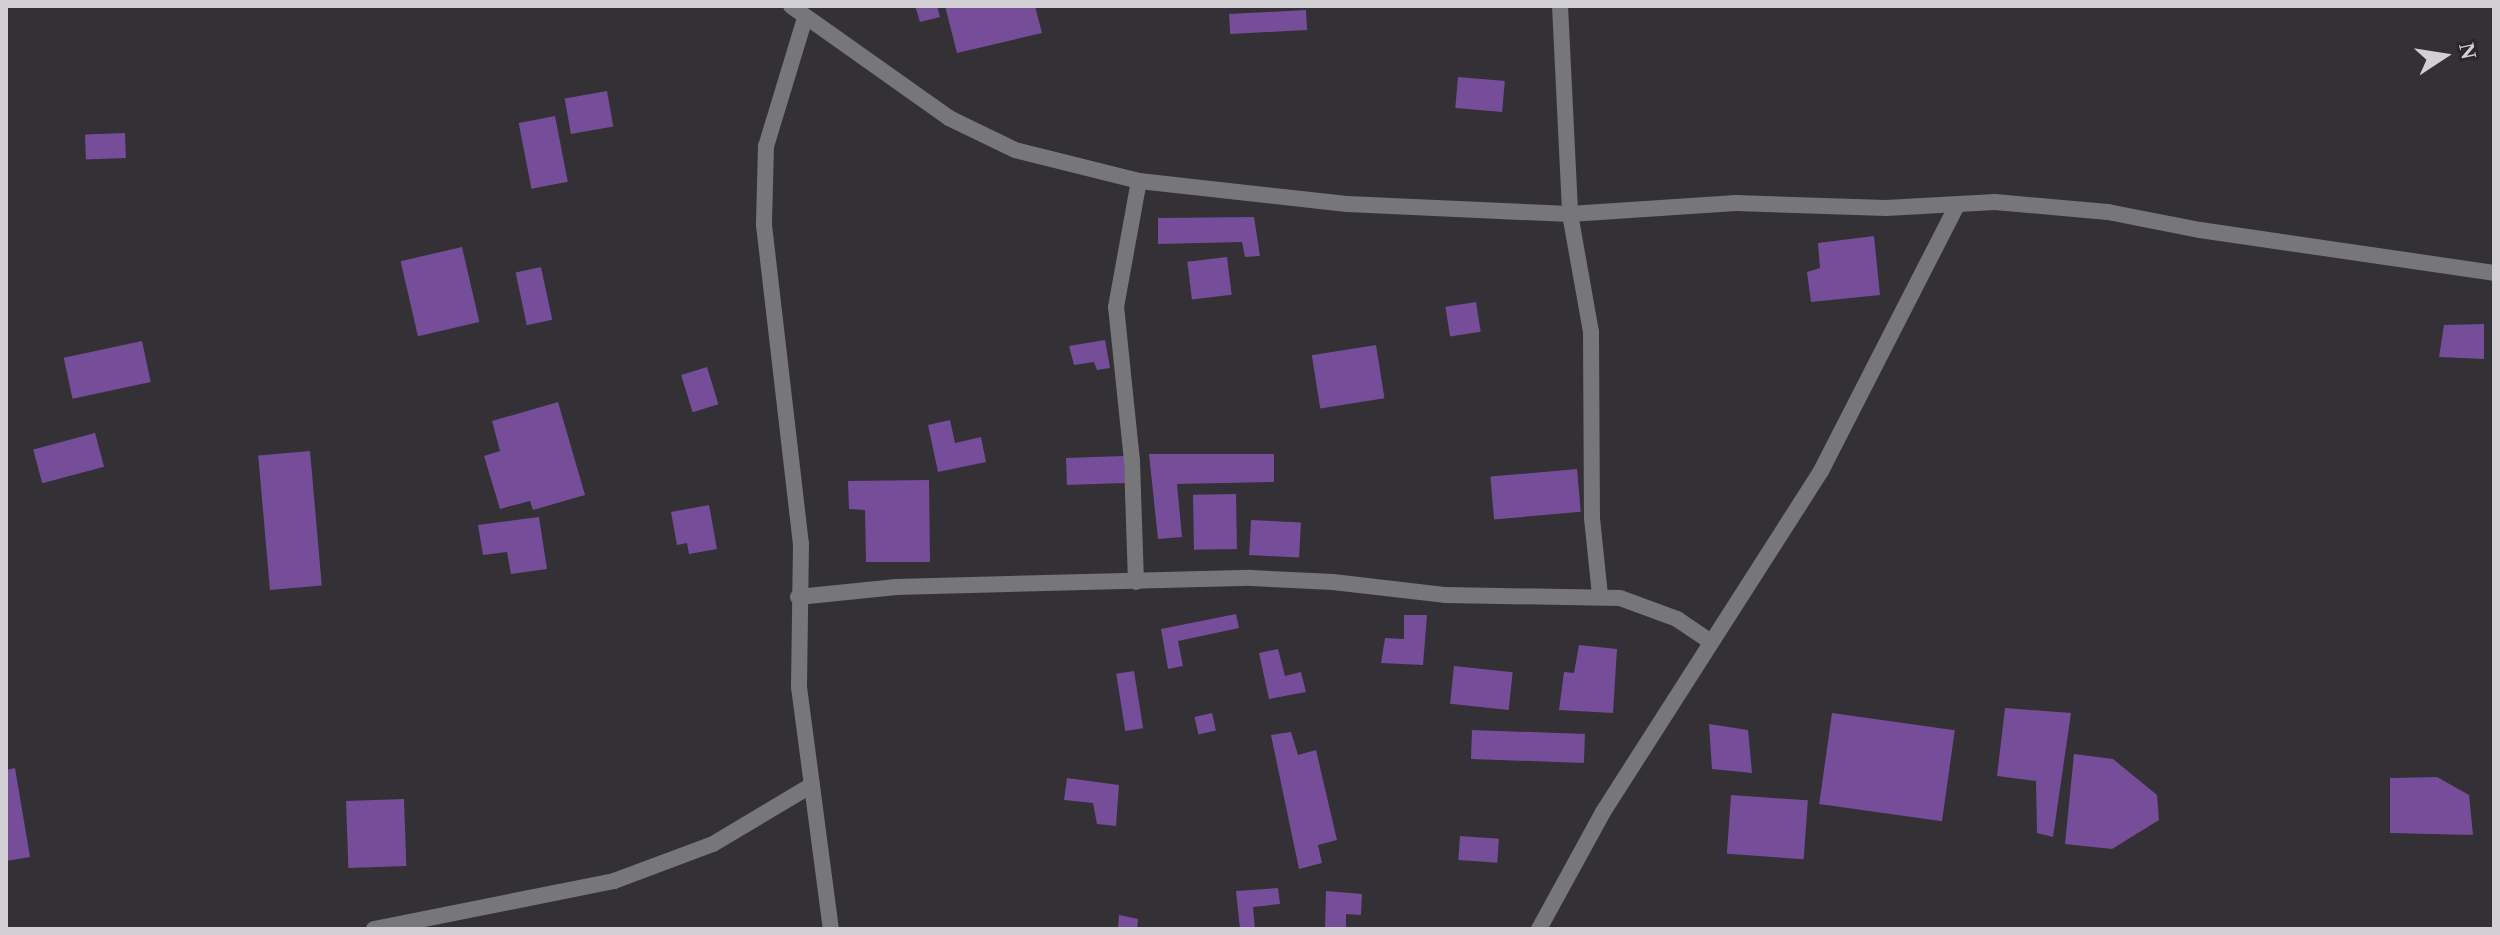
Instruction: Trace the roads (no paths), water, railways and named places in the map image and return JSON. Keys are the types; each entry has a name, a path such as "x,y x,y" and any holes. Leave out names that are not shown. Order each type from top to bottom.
{"street":[{"path":"791,6 962,124 1015,150 1139,181 1347,204 1570,214 1736,203 1957,205 1995,202 2108,212 2200,230 2494,273"},
{"path":"1560,6 1570,214 1591,332 1592,531 1600,596"},
{"path":"805,18 766,146 764,225 801,543 797,662 831,929"},
{"path":"1136,582 1132,461 1116,307 1139,181"},
{"path":"1539,929 1603,812 1821,471 1957,205"},
{"path":"798,597 896,587 1251,578 1370,585 1446,595 1600,596 1645,605 1710,641"},
{"path":"374,929 614,881 713,844 812,785"}]}
